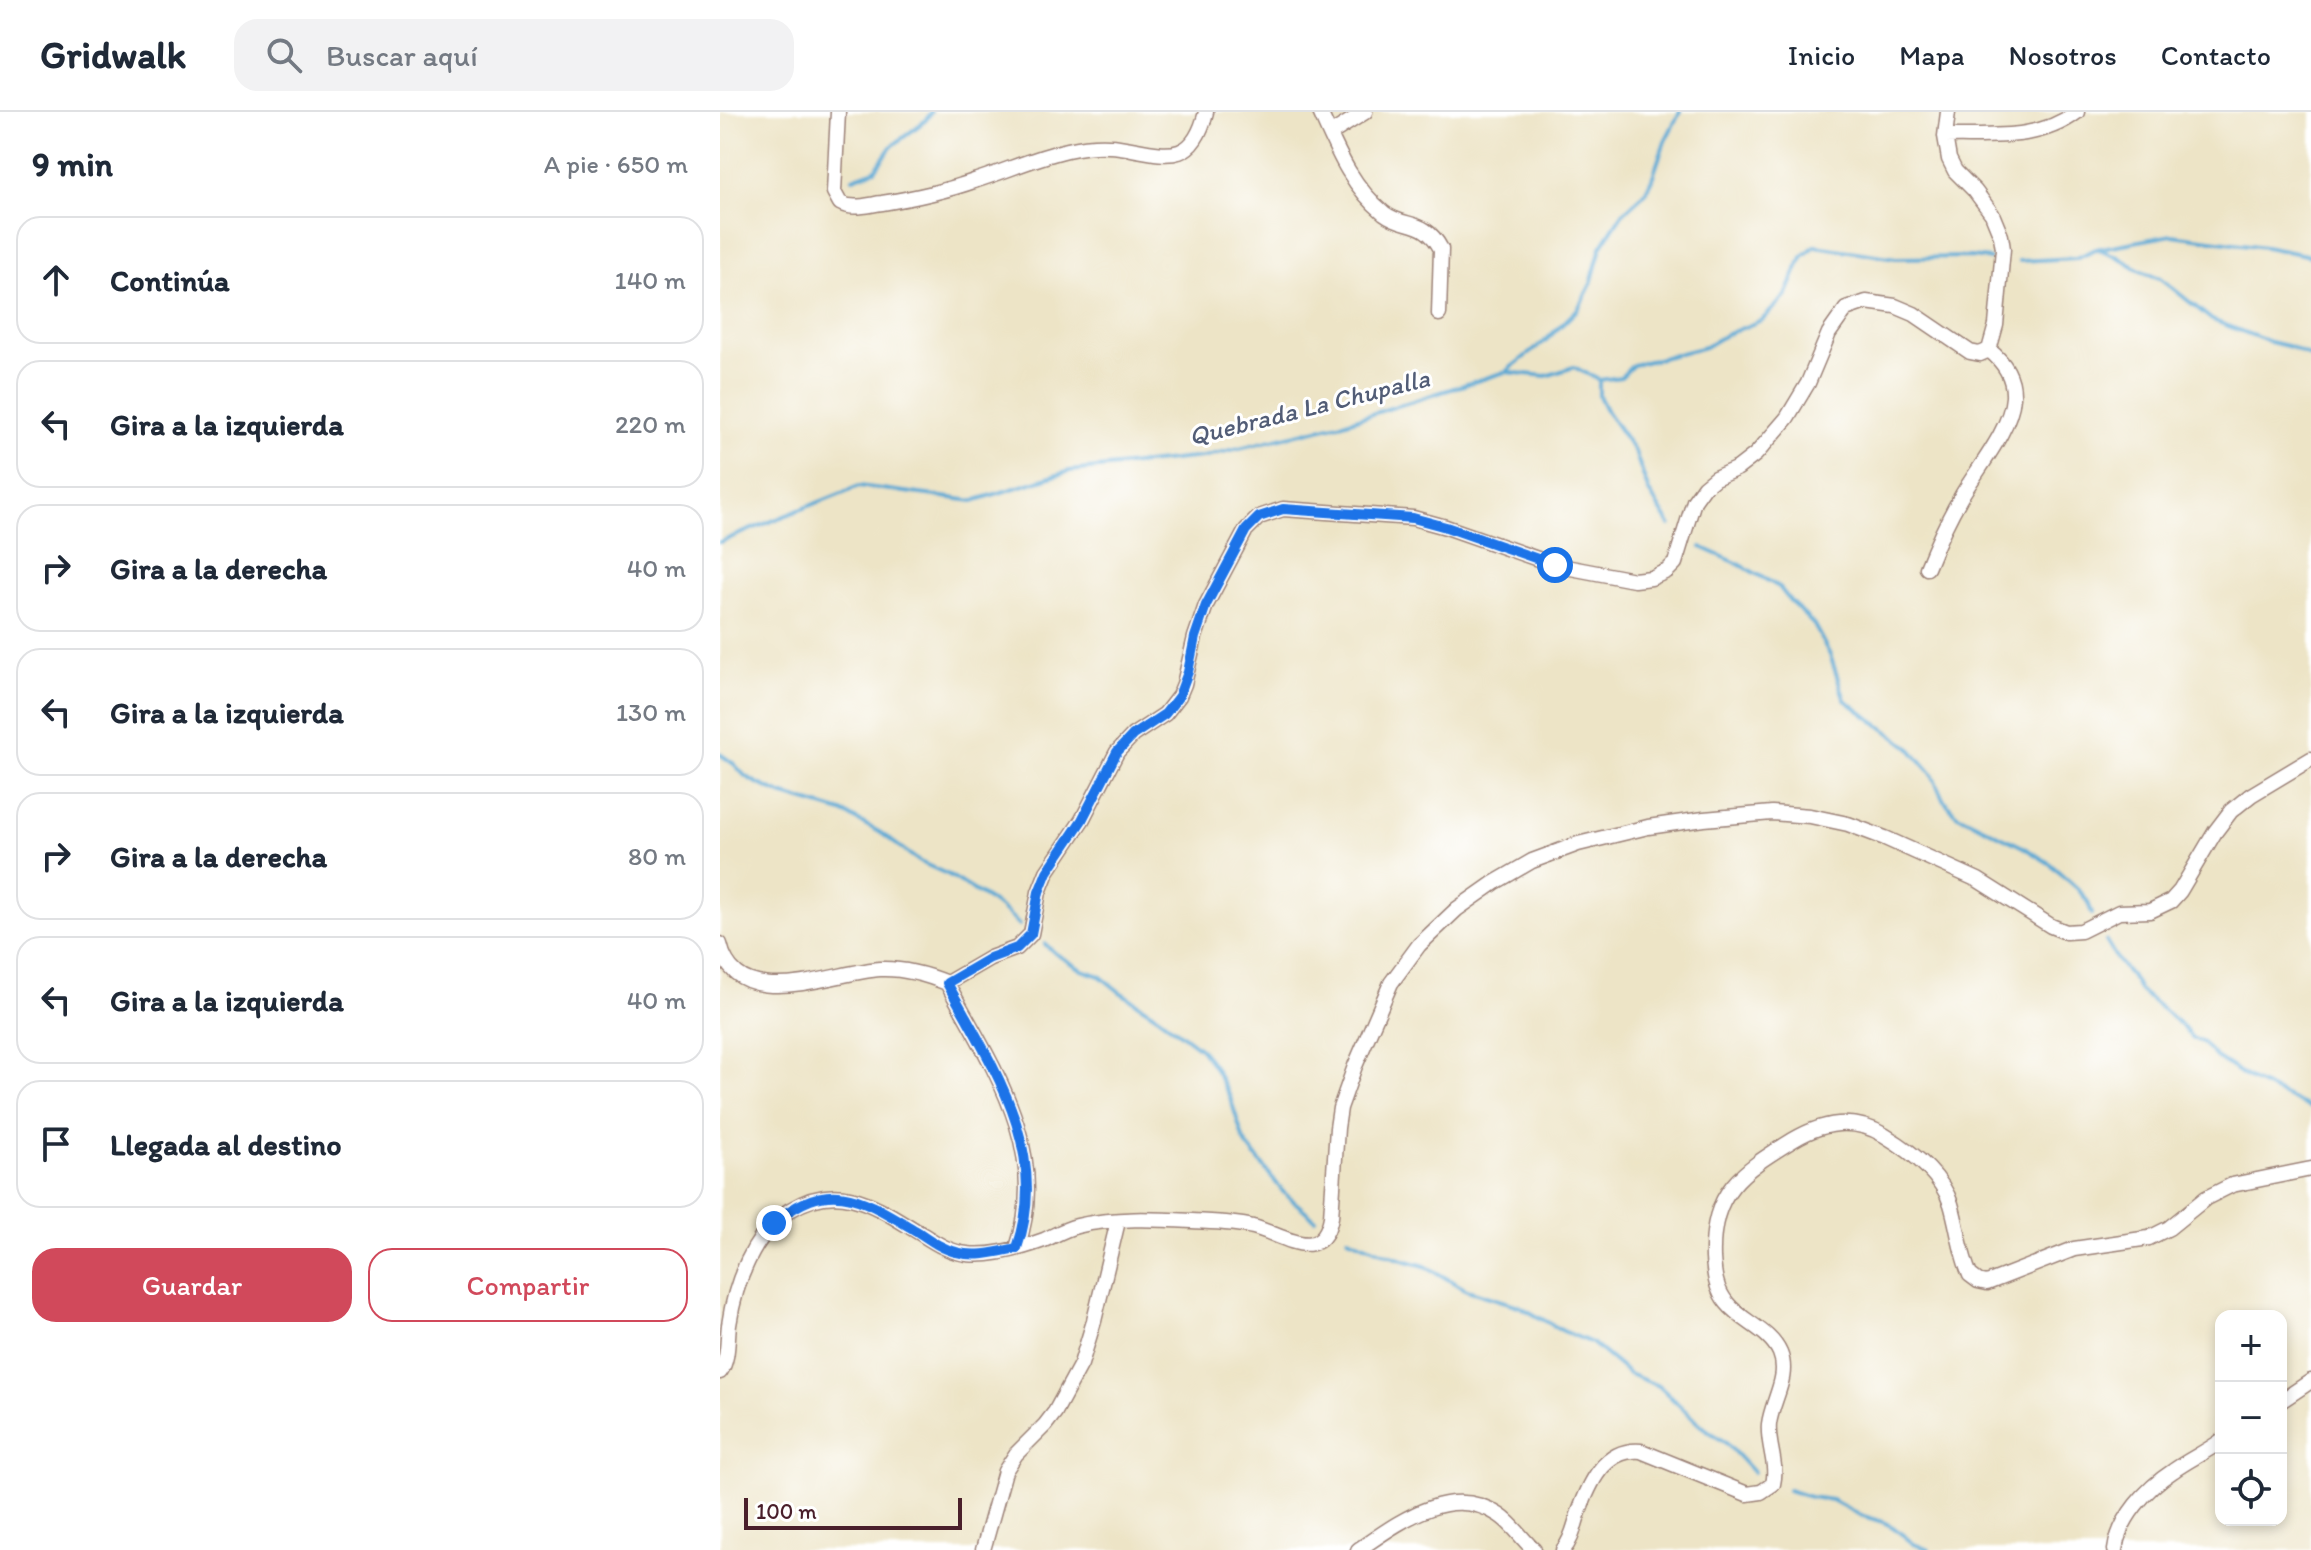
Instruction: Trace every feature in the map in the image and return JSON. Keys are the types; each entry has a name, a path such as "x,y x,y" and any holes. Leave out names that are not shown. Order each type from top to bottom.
{"street":[{"path":"838,112 834,192 840,203 850,207 941,192 1080,147 1108,145 1160,155 1177,153 1194,142 1206,112"},
{"path":"1320,112 1348,172 1380,208 1390,216 1426,230 1437,242 1441,249 1439,314"},
{"path":"1330,134 1365,112"},
{"path":"1948,112 1945,136 1951,166 1985,204 2001,236 2003,262 1996,325 1989,350"},
{"path":"1945,136 2030,133 2054,126 2077,112"},
{"path":"947,983 990,958 1017,948 1031,934 1039,892 1047,872 1082,820 1117,752 1133,735 1165,714 1179,696 1206,605 1246,530 1259,517 1283,509 1413,518 1555,565 1634,580 1651,578 1667,571 1675,563 1694,501 1704,487 1748,461 1787,418 1808,383 1829,333 1846,309 1866,302 1895,306 1914,314 1970,352 1980,354 1989,350"},
{"path":"1927,568 1945,526 2001,433 2013,402 2008,371 1989,350"},
{"path":"720,1372 726,1361 731,1313 746,1265 767,1231 783,1215 801,1204 829,1196 855,1198 872,1205 954,1252 983,1254 1017,1248 1079,1225 1118,1221 1174,1220 1237,1224 1267,1231 1298,1245 1312,1243 1323,1236 1331,1217 1340,1108 1391,983 1419,945 1457,909 1512,872 1554,852 1624,832 1704,819 1772,813 1810,816 1848,824 1885,838 1978,880 2051,926 2066,932 2081,931 2119,912 2150,911 2171,901 2231,811 2251,795 2311,759"},
{"path":"720,944 732,970 749,982 759,984 813,982 880,969 911,971 947,983 1003,1088 1026,1155 1027,1206 1017,1248"},
{"path":"1563,1550 1569,1543 1583,1501 1594,1480 1604,1464 1617,1454 1641,1451 1747,1494 1761,1492 1773,1484 1775,1476 1769,1428 1783,1374 1781,1356 1772,1341 1734,1311 1721,1294 1714,1273 1713,1245 1723,1198 1734,1183 1800,1136 1826,1125 1855,1123 1893,1141 1926,1167 1939,1182 1949,1199 1970,1275 1987,1283 2074,1249 2101,1243 2137,1241 2159,1234 2206,1198 2232,1185 2311,1169"},
{"path":"983,1550 1005,1471 1016,1454 1055,1412 1081,1364 1089,1343 1118,1221"},
{"path":"2287,1397 2311,1381"},
{"path":"2115,1550 2122,1525 2144,1496 2172,1471 2215,1445"},
{"path":"1358,1550 1401,1520 1432,1506 1453,1503 1475,1505 1497,1513 1534,1550"}],"waterway":[{"path":"853,178 875,170 891,147 926,120 931,112"},
{"name":"Quebrada La Chupalla","path":"720,542 859,486 973,501 1070,471 1202,457 1343,423 1505,372 1544,342 1578,309 1591,284 1601,247 1623,213 1645,193 1680,112"},
{"path":"2019,261 2076,258 2096,249 2172,235 2311,256"},
{"path":"1505,372 1546,376 1574,367 1599,380 1621,377 1633,365 1705,347 1762,320 1786,296 1802,257 1815,246 1896,258 1990,259"},
{"path":"2098,249 2160,278 2212,320 2311,357"},
{"path":"1599,380 1599,396 1635,452 1649,492 1670,525"},
{"path":"1701,547 1779,587 1814,625 1830,655 1845,700 1909,747 1932,774 1943,799 1956,814 2049,863 2078,889 2092,914"},
{"path":"720,754 755,782 781,794 842,812 881,833 920,862 949,875 991,901 1019,925"},
{"path":"2106,941 2139,990 2192,1038 2202,1042 2216,1057 2253,1081 2311,1108"},
{"path":"1045,944 1082,970 1100,976 1201,1049 1230,1097 1244,1141 1284,1193 1315,1219"},
{"path":"1348,1238 1425,1266 1467,1290 1519,1306 1563,1331 1592,1343 1629,1374 1659,1386 1700,1425 1726,1443 1753,1472"},
{"path":"1788,1490 1832,1500 1893,1527 1914,1544 1929,1550"}],"route":[{"path":"774,1223 811,1200 846,1196 872,1205 954,1252 983,1254 1017,1248 1027,1206 1026,1155 1003,1088 947,983 990,958 1017,948 1031,934 1039,892 1047,872 1082,820 1117,752 1133,735 1165,714 1179,696 1206,605 1246,530 1259,517 1283,509 1413,518 1555,565"}]}
